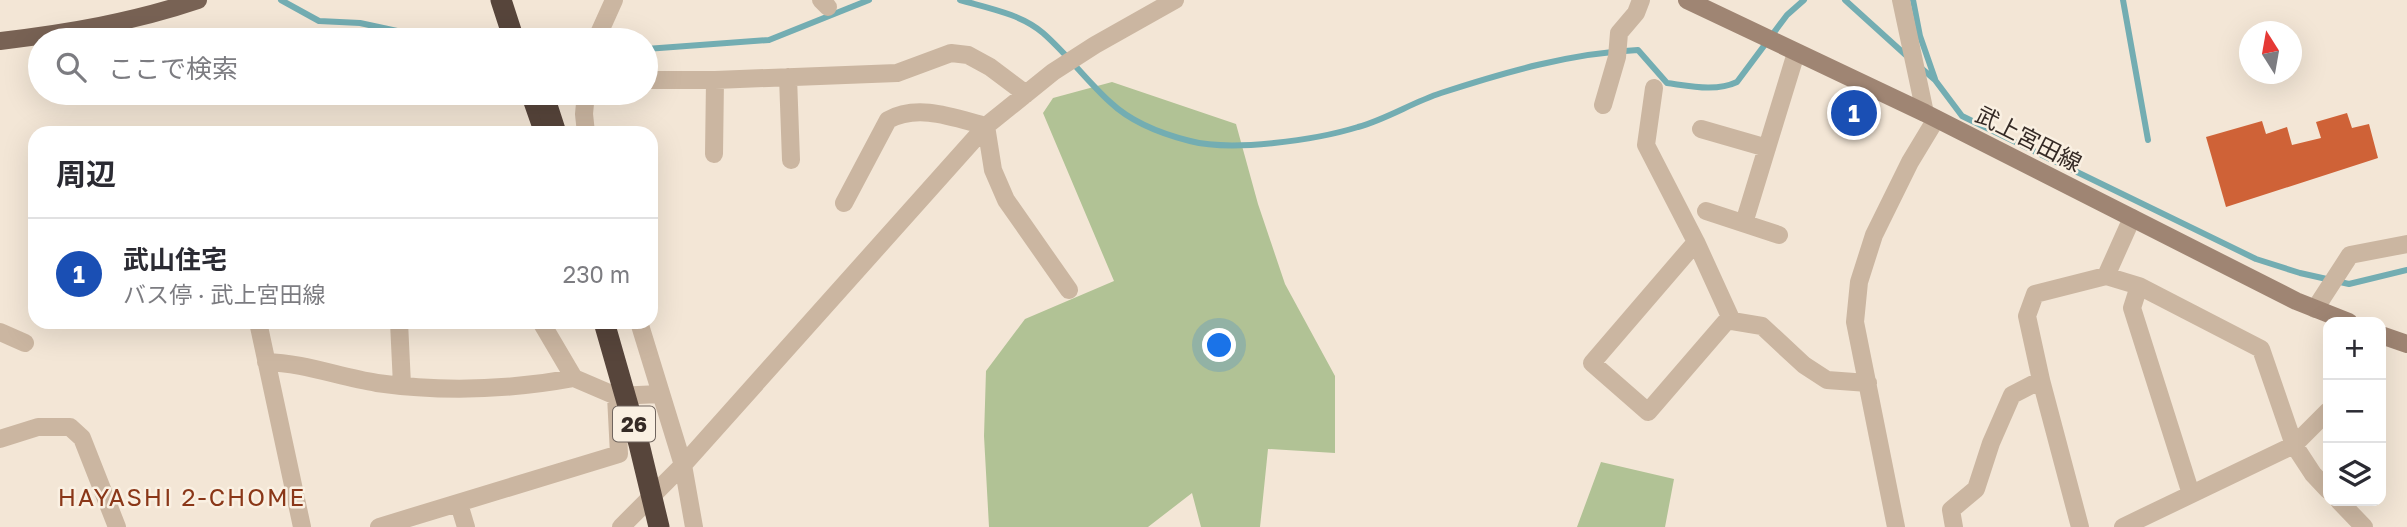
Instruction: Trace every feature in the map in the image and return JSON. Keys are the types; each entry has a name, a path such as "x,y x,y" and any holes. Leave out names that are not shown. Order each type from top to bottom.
{"highway":[{"path":"501,0 510,28"},
{"path":"513,0 522,28"},
{"path":"535,105 542,126"},
{"path":"547,105 554,126"},
{"name":"26","path":"606,329 639,444 659,527"},
{"name":"26","path":"619,329 636,383 671,527"}],"main road":[{"path":"95,28 138,19 198,0"},
{"name":"武上宮田線","path":"1687,0 1931,116 2335,317"},
{"path":"0,41 28,37"},
{"path":"2386,337 2407,344"}],"street":[{"path":"599,28 614,0"},
{"path":"621,527 683,465 986,127 1053,72 1175,0"},
{"path":"1603,105 1617,57 1619,33 1636,12 1641,0"},
{"path":"1896,527 1855,322 1860,282 1874,234 1931,116 1901,0"},
{"path":"658,80 897,73 951,53 968,55 1026,93"},
{"path":"1744,223 1796,53"},
{"path":"788,77 791,160"},
{"path":"714,154 716,80"},
{"path":"1654,88 1646,145 1696,242 1732,321 1762,326 1804,365 1827,380 1868,383"},
{"path":"586,105 586,126"},
{"path":"844,203 888,120 901,113 930,113 986,127"},
{"path":"986,127 993,170 1006,200 1069,290"},
{"path":"1701,129 1767,148"},
{"path":"1706,211 1779,235"},
{"path":"2106,276 2132,218"},
{"path":"1696,242 1592,363 1648,412 1730,317"},
{"path":"2315,309 2350,255 2407,244"},
{"path":"2080,527 2027,316 2035,294 2106,276 2139,286 2261,349 2294,445 2323,485"},
{"path":"2139,286 2132,308 2191,494"},
{"path":"259,329 302,527"},
{"path":"399,329 402,385"},
{"path":"545,329 574,378"},
{"path":"641,329 683,465 694,527"},
{"path":"0,332 25,343"},
{"path":"266,362 286,362 375,382 440,389 538,385 574,378 616,396 660,394"},
{"path":"1954,527 1951,510 1976,489 1991,443 2012,395 2041,380"},
{"path":"384,526 619,454 616,396"},
{"path":"2123,527 2294,445 2323,416"},
{"path":"0,439 38,427 70,427 82,438 117,527"},
{"path":"459,504 466,527"},
{"path":"2344,506 2364,527"}],"green space":[{"path":"1112,82 1236,124 1258,204 1285,284 1335,376 1335,453 1268,449 1260,527 1201,527 1192,493 1148,527 989,527 984,436 986,371 1025,319 1114,281 1043,113 1053,98"},
{"path":"1601,462 1674,479 1665,527 1577,527"}],"building":[{"path":"2347,113 2352,128 2369,124 2378,158 2226,207 2206,137 2262,121 2266,134 2287,127 2292,145 2321,138 2316,122"}],"waterway":[{"path":"281,0 319,21 360,23 383,28"},
{"path":"658,48 769,40 869,0"},
{"path":"960,0 1004,12 1034,26 1052,41 1110,102 1137,121 1190,141 1228,145 1274,143 1340,132 1489,78 1563,59 1613,52 1638,50 1667,83 1703,87 1729,85 1737,82 1787,15 1804,0"},
{"path":"1845,0 1909,58"},
{"path":"1913,0 1920,36 1935,79"},
{"path":"2123,0 2148,140"},
{"path":"1920,67 1935,80 1962,116 2256,259 2349,284 2407,270"}],"place":[{"name":"武山住宅","path":"1854,113"}],"district":[{"name":"HAYASHI 2-CHOME","path":"182,496"}]}
